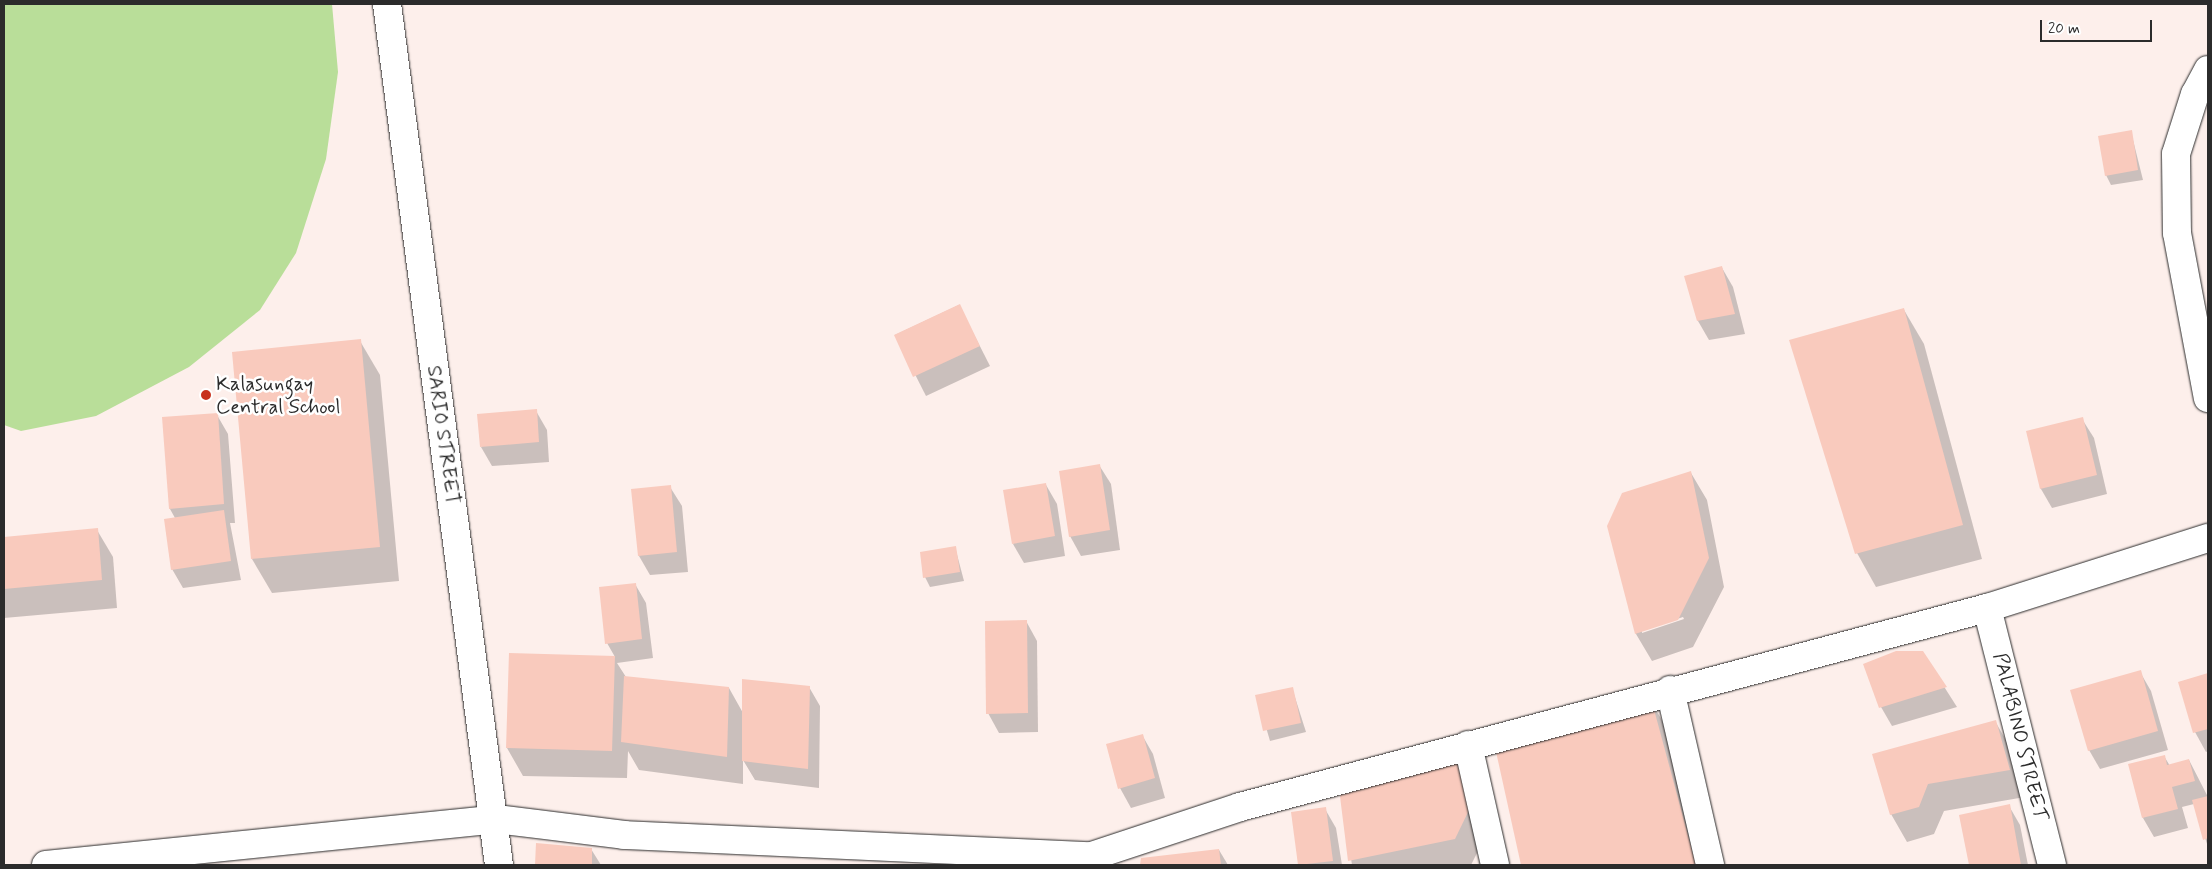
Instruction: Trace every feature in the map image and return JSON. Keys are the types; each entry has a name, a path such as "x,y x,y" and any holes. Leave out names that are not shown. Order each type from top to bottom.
{"street":[{"name":"SARIO STREET","path":"387,4 496,819 499,865"},
{"path":"2208,70 2195,94 2176,154 2177,233 2208,398"},
{"path":"46,865 496,819 643,837 1092,861 1240,807 1670,690 1987,608 2208,538"},
{"name":"PALABINO STREET","path":"1987,608 2052,865"},
{"path":"1670,690 1710,865"},
{"path":"1468,744 1495,865"}],"green space":[{"path":"4,4 332,4 338,72 326,159 296,253 260,310 189,367 96,416 21,431 4,425"}],"building":[{"path":"2132,130 2138,170 2105,176 2098,136"},
{"path":"1722,266 1735,314 1697,321 1684,276"},
{"path":"960,304 980,346 913,377 894,335"},
{"path":"1904,308 1963,525 1855,554 1789,340"},
{"path":"361,339 380,547 251,559 232,352"},
{"path":"537,409 539,442 480,447 477,414"},
{"path":"218,413 224,504 169,509 162,417"},
{"path":"2083,417 2097,475 2040,489 2026,431"},
{"path":"1100,464 1110,530 1069,537 1059,471"},
{"path":"1691,471 1709,558 1678,620 1635,634 1607,526 1622,493"},
{"path":"1046,483 1055,536 1012,544 1003,490"},
{"path":"671,485 677,552 638,556 631,489"},
{"path":"224,510 231,561 171,570 164,519"},
{"path":"98,528 102,580 4,589 4,537"},
{"path":"956,546 960,572 923,578 920,552"},
{"path":"636,583 642,639 605,644 599,587"},
{"path":"1027,620 1028,713 986,714 985,621"},
{"path":"1896,651 1923,651 1947,687 1879,708 1863,664"},
{"path":"509,653 615,656 612,751 506,748"},
{"path":"2141,670 2158,731 2088,751 2070,690"},
{"path":"2208,673 2208,729 2193,733 2178,682"},
{"path":"624,676 729,687 727,757 621,742"},
{"path":"742,679 810,686 808,769 742,761"},
{"path":"1293,687 1301,723 1263,731 1255,695"},
{"path":"1652,702 1696,865 1521,865 1493,738"},
{"path":"1996,720 2010,770 1928,784 1919,807 1890,815 1872,754"},
{"path":"1143,734 1155,778 1118,789 1106,744"},
{"path":"1455,755 1471,806 1455,839 1348,861 1338,780"},
{"path":"2165,755 2167,765 2189,759 2195,781 2172,787 2178,809 2142,818 2128,764"},
{"path":"2208,796 2208,838 2203,840 2192,800"},
{"path":"2010,804 2021,865 1969,865 1959,815"},
{"path":"1326,807 1333,861 1298,865 1291,812"},
{"path":"536,843 592,848 592,865 535,865"},
{"path":"1219,849 1221,865 1140,865 1141,858"}],"place":[{"name":"Kalasungay Central School","path":"206,395"}]}
